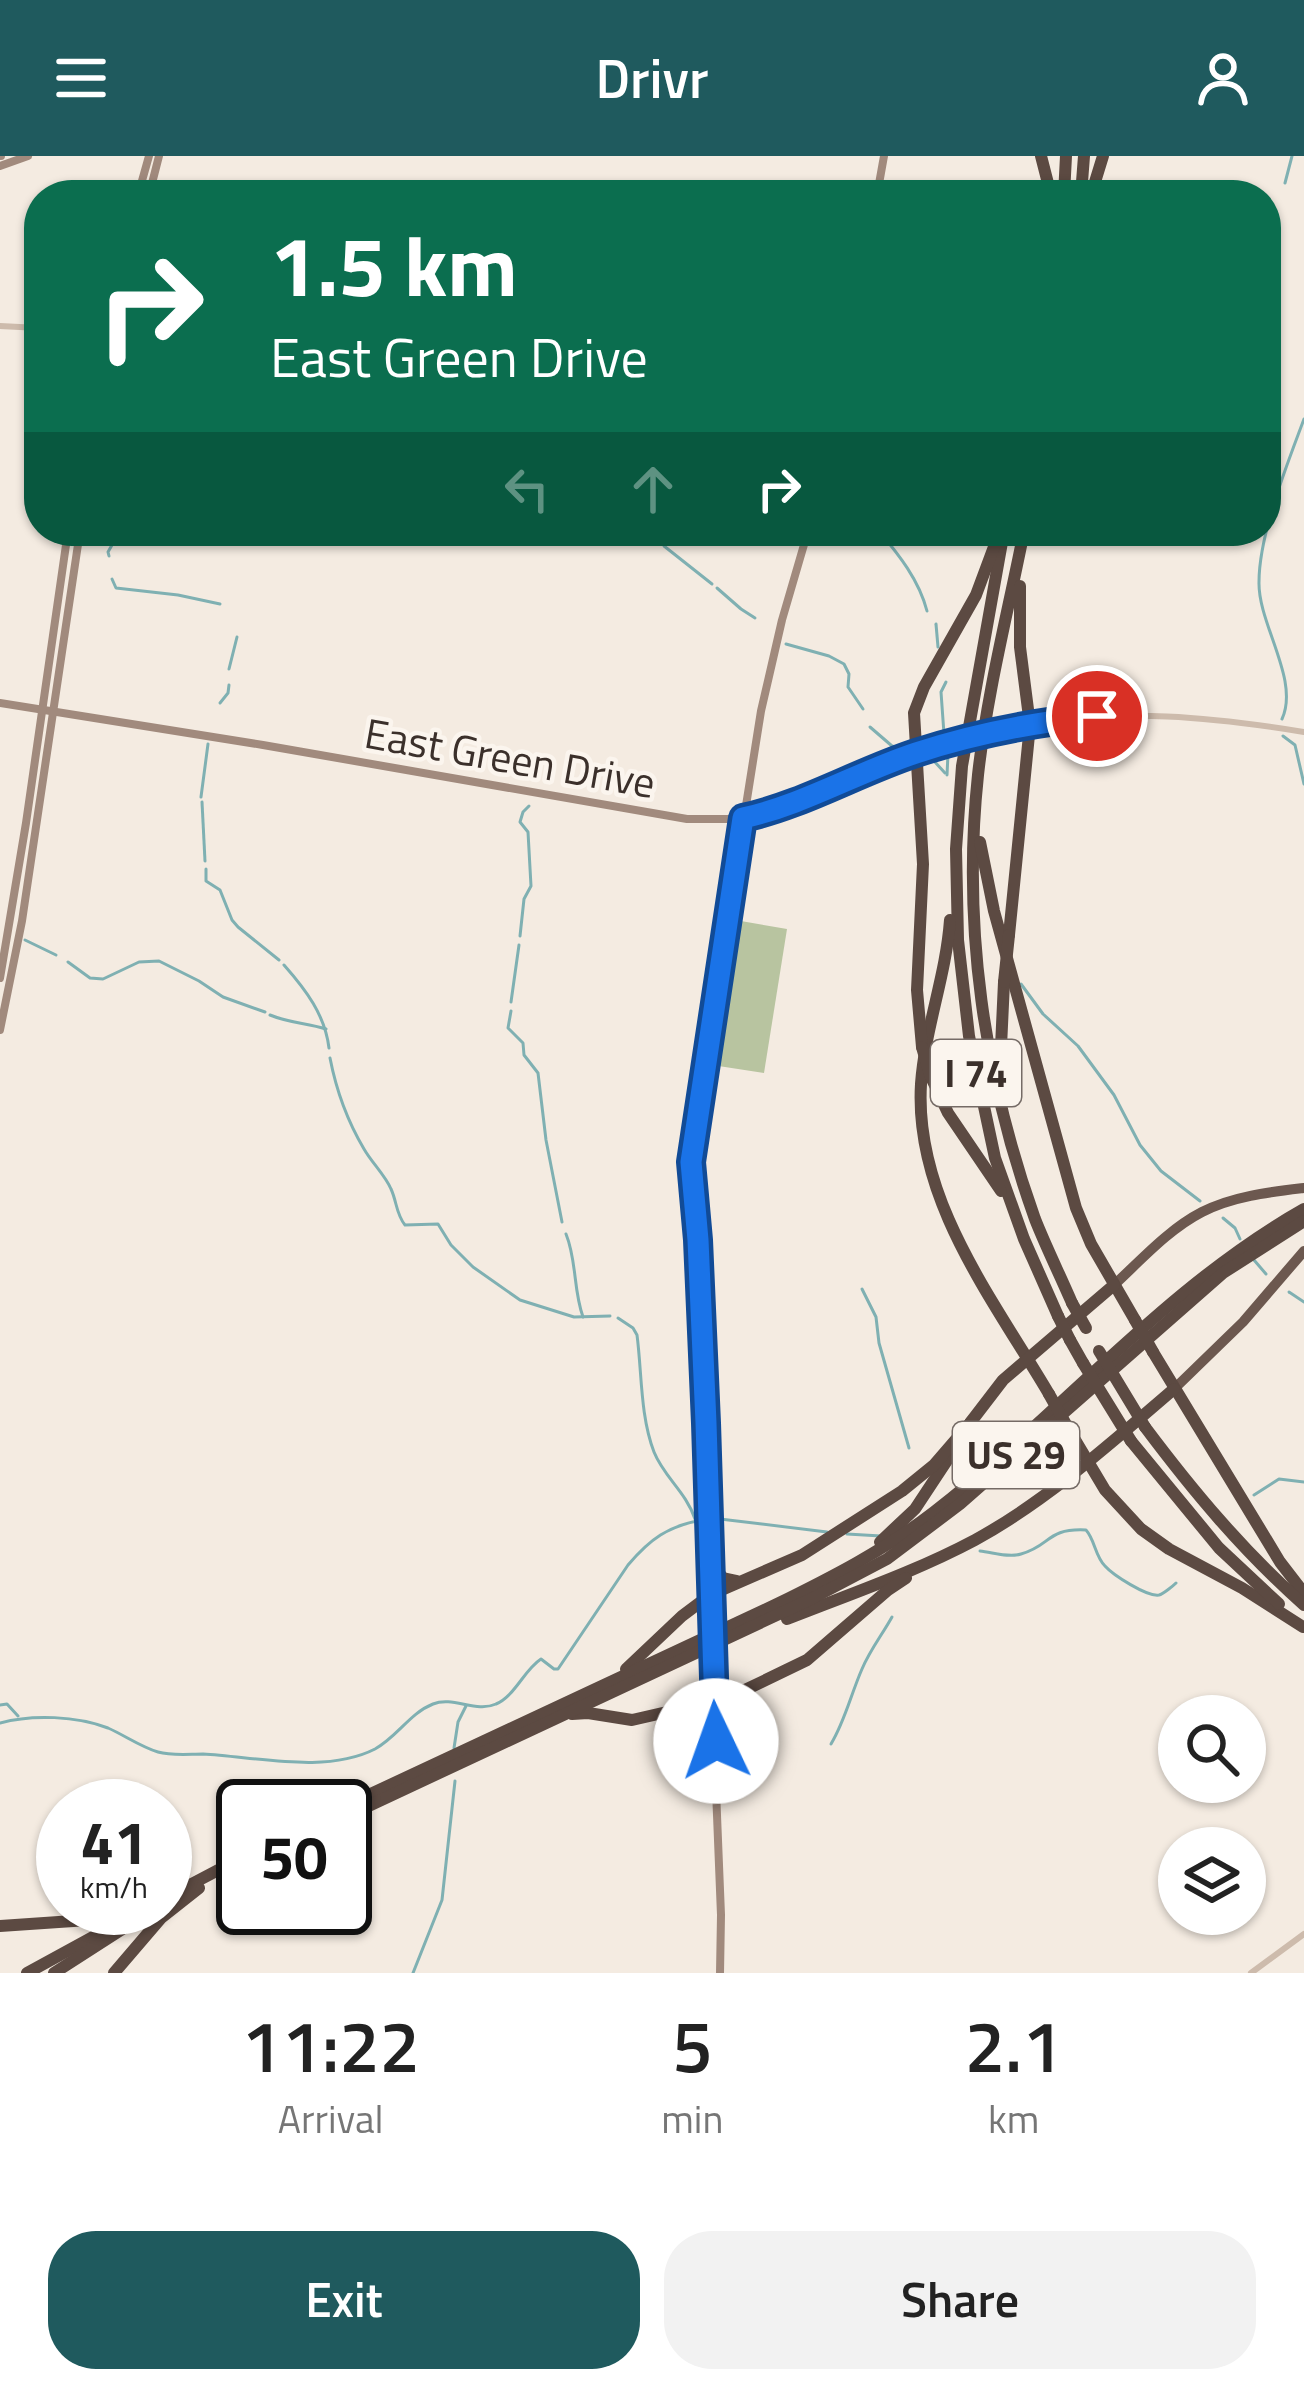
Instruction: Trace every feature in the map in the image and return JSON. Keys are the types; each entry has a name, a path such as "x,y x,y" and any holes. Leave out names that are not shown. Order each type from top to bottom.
{"highway":[{"path":"996,546 976,595 919,698 914,722 924,898 917,990 922,1047 930,1075 948,1113 1000,1189 1024,1239"},
{"name":"I 74","path":"999,546 971,704 957,818 957,925 969,1036 995,1158 1058,1316 1131,1441 1219,1547 1304,1628"},
{"name":"I 74","path":"1023,546 978,776 973,862 977,965 992,1069 1037,1223 1099,1352 1145,1426 1223,1526 1304,1605"},
{"path":"1020,1172 1001,1067 1001,1024 1030,725 1018,615 1024,546"},
{"path":"978,776 980,850 1076,1208 1091,1244 1174,1389 1304,1593"},
{"path":"957,818 948,940 923,1068 921,1107 923,1137 948,1220 1105,1490 1141,1529 1169,1549 1304,1628"},
{"path":"592,1691 640,1658 710,1595 802,1555 934,1465 994,1390 1182,1224 1204,1210 1252,1195 1304,1188"},
{"name":"US 29","path":"372,1793 836,1574 899,1538 1205,1275 1304,1210"},
{"name":"US 29","path":"372,1803 856,1576 919,1537 1223,1273 1304,1220"},
{"path":"561,1715 588,1713 632,1720 695,1706 777,1677 807,1660 888,1590 1008,1520 1088,1463 1243,1322 1304,1251"},
{"path":"836,1574 879,1544 915,1509 971,1421"},
{"path":"701,1651 943,1556"},
{"path":"710,1562 723,1578 739,1580"},
{"path":"695,1706 715,1724"},
{"path":"114,1973 161,1918 216,1878"},
{"path":"192,1891 199,1888"},
{"path":"0,1926 36,1924"},
{"path":"27,1973 97,1935"},
{"path":"54,1973 112,1935"}],"main road":[{"path":"0,166 28,156"},
{"path":"0,1030 22,921 66,546"},
{"path":"0,978 77,546"},
{"path":"719,1973 715,1701 691,1162 768,675 804,546"},
{"name":"East Green Drive","path":"0,704 687,819 743,818 917,752 1030,725"}],"street":[{"path":"1030,725 1138,714 1304,732"},
{"path":"1251,1973 1304,1934"}],"green space":[{"path":"735,920 787,929 764,1073 712,1065"}],"waterway":[{"path":"1285,183 1292,156"},
{"path":"1281,483 1304,419"},
{"path":"109,556 111,546"},
{"path":"664,546 712,584"},
{"path":"891,546 914,578 927,611"},
{"path":"1263,546 1260,598 1286,687 1282,719"},
{"path":"112,579 116,588 220,604"},
{"path":"717,588 755,618"},
{"path":"936,624 938,647"},
{"path":"229,669 237,637"},
{"path":"786,644 844,664 848,687 863,709"},
{"path":"944,734 941,692 946,682"},
{"path":"220,703 229,685"},
{"path":"870,727 900,748"},
{"path":"1283,736 1295,745 1304,784"},
{"path":"201,797 208,744"},
{"path":"947,775 948,754"},
{"path":"934,761 945,773"},
{"path":"202,802 205,861"},
{"path":"520,936 524,899 531,886 528,832 520,822 529,806"},
{"path":"206,869 206,881 220,890 232,920 279,960"},
{"path":"25,940 56,955"},
{"path":"511,1002 519,945"},
{"path":"68,962 90,978 103,979 139,962 159,961 223,997 265,1012"},
{"path":"284,965 313,1004 329,1048"},
{"path":"1021,984 1043,1014 1078,1046 1161,1171 1200,1201"},
{"path":"511,1011 508,1028 523,1043 524,1055 538,1073 562,1222"},
{"path":"270,1015 326,1029"},
{"path":"330,1058 353,1128 388,1184 405,1225 438,1224 473,1267 520,1300 574,1317 610,1316"},
{"path":"1223,1218 1240,1239"},
{"path":"566,1234 583,1317"},
{"path":"1254,1260 1266,1274"},
{"path":"862,1289 876,1317 909,1448"},
{"path":"1289,1292 1304,1302"},
{"path":"618,1318 637,1335 644,1409 654,1452 695,1519"},
{"path":"1254,1495 1279,1479 1304,1482"},
{"path":"720,1519 827,1532"},
{"path":"0,1723 40,1717 83,1721 169,1754 313,1762 356,1757 383,1744 433,1704 496,1704 541,1659 558,1669 636,1556 669,1530 702,1520"},
{"path":"980,1551 1016,1555 1063,1532 1086,1530 1102,1562 1130,1585 1159,1595 1176,1583"},
{"path":"847,1534 881,1536"},
{"path":"831,1744 865,1662 892,1617"},
{"path":"0,1705 7,1704 18,1716"},
{"path":"454,1748 466,1706"},
{"path":"413,1973 442,1900 455,1781"}],"route":[{"path":"716,1741 691,1152 743,818 917,752 1054,720 1097,716"}]}
